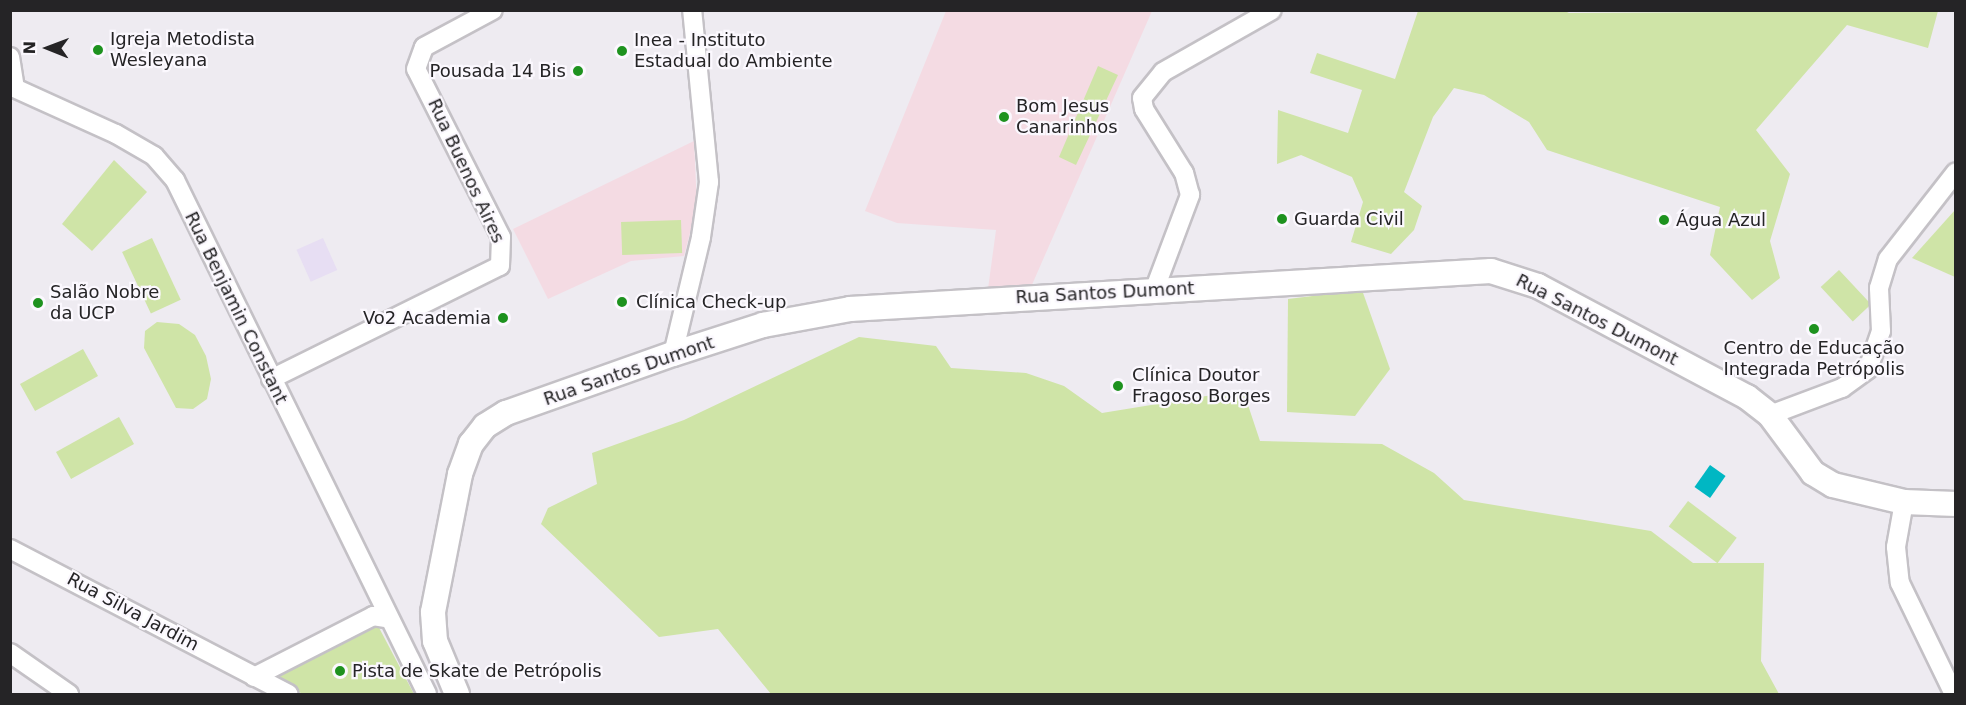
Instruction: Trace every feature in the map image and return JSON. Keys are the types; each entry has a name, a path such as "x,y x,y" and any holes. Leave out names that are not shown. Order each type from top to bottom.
{"main road":[{"name":"Rua Santos Dumont","path":"457,694 432,626 460,474 471,444 485,426 506,413 673,354 790,318 850,309 1491,271 1538,286 1747,397 1770,415 1813,473 1843,488 1904,502 1956,504"}],"street":[{"name":"Rua Buenos Aires","path":"271,380 500,266 501,237 417,69 424,47 462,17 493,10"},
{"path":"673,354 697,260 709,182 692,10"},
{"path":"1154,291 1190,195 1142,98 1163,72 1272,10"},
{"path":"10,57 13,87"},
{"name":"Rua Benjamin Constant","path":"13,87 154,156 175,180 379,613 427,694"},
{"path":"1770,415 1842,388 1868,369 1881,331 1879,288 1888,259 1899,239 1956,172"},
{"path":"1904,502 1896,547 1900,583 1954,694"},
{"name":"Rua Silva Jardim","path":"10,549 288,694"},
{"path":"254,677 379,613"},
{"path":"10,652 69,694"}],"shaded area":[{"name":"Bom Jesus Canarinhos","path":"946,11 1152,11 1031,287 988,289 996,230 897,223 865,211"},
{"path":"694,141 697,206 684,256 631,261 548,299 513,229"},
{"path":"323,238 337,270 311,282 297,250"}],"green space":[{"path":"1563,10 1569,13 1938,11 1928,48 1847,25 1756,130 1790,174 1770,241 1780,278 1752,300 1710,255 1720,207 1547,150 1529,122 1484,95 1454,88 1433,117 1404,192 1422,206 1414,230 1391,254 1351,242 1363,202 1352,177 1301,155 1277,164 1278,110 1348,133 1362,90 1310,73 1317,53 1395,79 1418,11"},
{"path":"1098,66 1118,75 1076,165 1059,157"},
{"path":"114,160 147,192 92,251 62,224"},
{"path":"1955,210 1955,277 1912,258"},
{"path":"681,220 682,253 622,255 621,222"},
{"path":"152,238 181,300 151,314 122,252"},
{"path":"1839,270 1871,304 1853,321 1821,287"},
{"path":"1362,290 1390,369 1355,416 1287,412 1288,299"},
{"path":"157,322 179,324 195,335 206,356 211,379 207,399 193,409 176,408 144,348 145,331"},
{"path":"859,337 936,346 951,368 1026,373 1064,386 1102,413 1243,390 1260,441 1382,444 1434,473 1464,500 1651,531 1693,563 1764,563 1761,661 1779,694 771,694 718,629 659,637 541,524 548,508 597,484 592,453 684,420"},
{"path":"83,349 98,376 35,411 20,384"},
{"path":"119,417 134,444 71,479 56,452"},
{"path":"1688,501 1737,538 1717,563 1669,527"},
{"path":"376,622 414,694 303,694 266,676"}],"water":[{"path":"1710,465 1726,476 1710,498 1695,487"}],"place":[{"name":"Igreja Metodista Wesleyana","path":"98,50"},
{"name":"Inea - Instituto Estadual do Ambiente","path":"622,51"},
{"name":"Pousada 14 Bis","path":"578,71"},
{"name":"Bom Jesus Canarinhos","path":"1004,117"},
{"name":"Guarda Civil","path":"1282,219"},
{"name":"Água Azul","path":"1664,220"},
{"name":"Clínica Check-up","path":"622,302"},
{"name":"Salão Nobre da UCP","path":"38,303"},
{"name":"Vo2 Academia","path":"503,318"},
{"name":"Centro de Educação Integrada Petrópolis","path":"1814,329"},
{"name":"Clínica Doutor Fragoso Borges","path":"1118,386"},
{"name":"Pista de Skate de Petrópolis","path":"340,671"}]}
